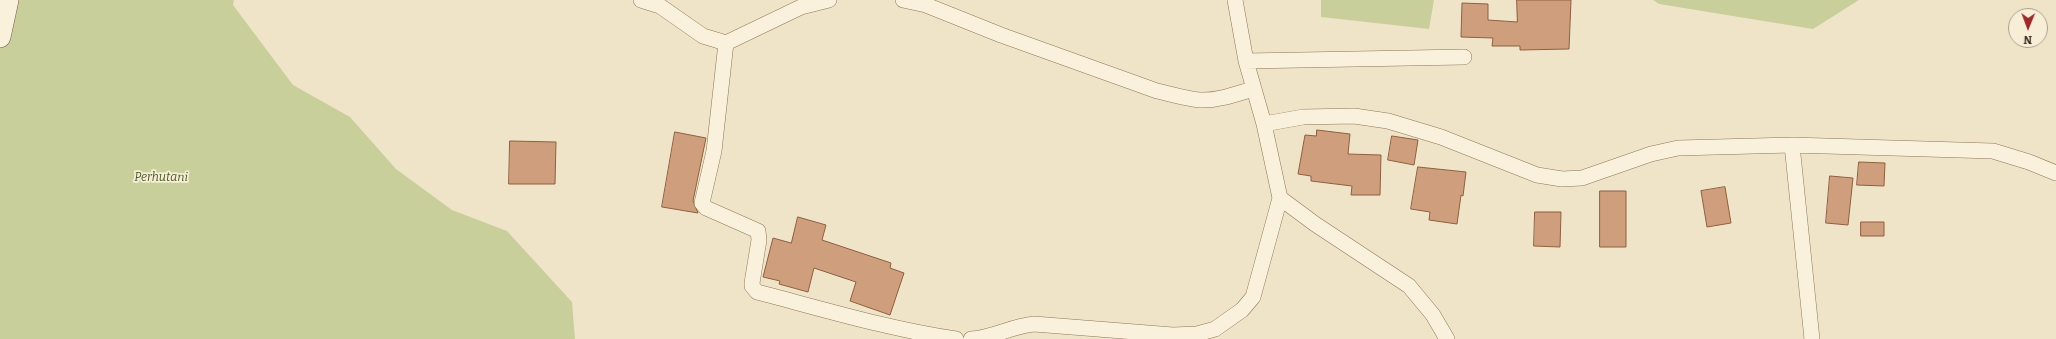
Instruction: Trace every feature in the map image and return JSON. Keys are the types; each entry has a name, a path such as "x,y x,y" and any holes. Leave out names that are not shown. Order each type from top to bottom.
{"street":[{"path":"0,37 8,0"},
{"path":"641,0 660,6 703,36 726,44 801,7 829,0"},
{"path":"903,0 926,5 1009,38 1181,97 1201,100 1224,97 1253,89"},
{"path":"971,339 990,335 1018,326 1034,324 1172,335 1197,334 1215,328 1242,310 1253,297 1280,198 1264,124 1246,61 1235,0"},
{"path":"726,44 714,151 702,203 706,208 758,231 759,240 752,283 754,289 757,292 869,321 923,334 956,339"},
{"path":"1246,61 1464,57"},
{"path":"1264,124 1303,117 1354,116 1388,120 1441,138 1537,175 1562,179 1582,178 1651,154 1678,148 1792,145 1992,151 2029,162 2056,173"},
{"path":"1792,145 1812,339"},
{"path":"1280,198 1314,224 1409,286 1433,315 1447,339"}],"green space":[{"name":"Perhutani","path":"0,0 234,0 233,5 293,85 350,117 396,169 452,210 507,231 572,302 575,339 0,339"},
{"path":"1321,0 1434,0 1429,29 1321,17"},
{"path":"1653,0 1859,0 1813,29 1659,4"}],"building":[{"path":"1517,0 1571,0 1569,49 1520,50 1520,46 1492,46 1493,38 1461,37 1462,3 1488,4 1488,20 1517,22"},
{"path":"1317,130 1350,134 1348,154 1381,155 1380,195 1351,195 1352,186 1311,181 1311,176 1298,174 1305,135 1316,136"},
{"path":"675,132 706,138 693,201 698,213 662,207"},
{"path":"1392,136 1418,140 1414,165 1388,160"},
{"path":"510,141 556,142 555,184 509,184"},
{"path":"1859,162 1885,163 1884,186 1857,185"},
{"path":"1418,167 1466,172 1457,224 1429,220 1430,212 1411,209"},
{"path":"1830,176 1853,178 1848,225 1826,223"},
{"path":"1725,187 1731,223 1707,227 1701,191"},
{"path":"1600,191 1626,191 1626,247 1600,247"},
{"path":"1535,212 1561,212 1560,247 1534,246"},
{"path":"798,217 826,225 822,240 891,263 890,268 904,273 890,315 850,301 856,282 814,268 808,292 779,284 780,281 763,277 773,238 791,243"},
{"path":"1861,222 1884,222 1884,236 1861,236"}]}
